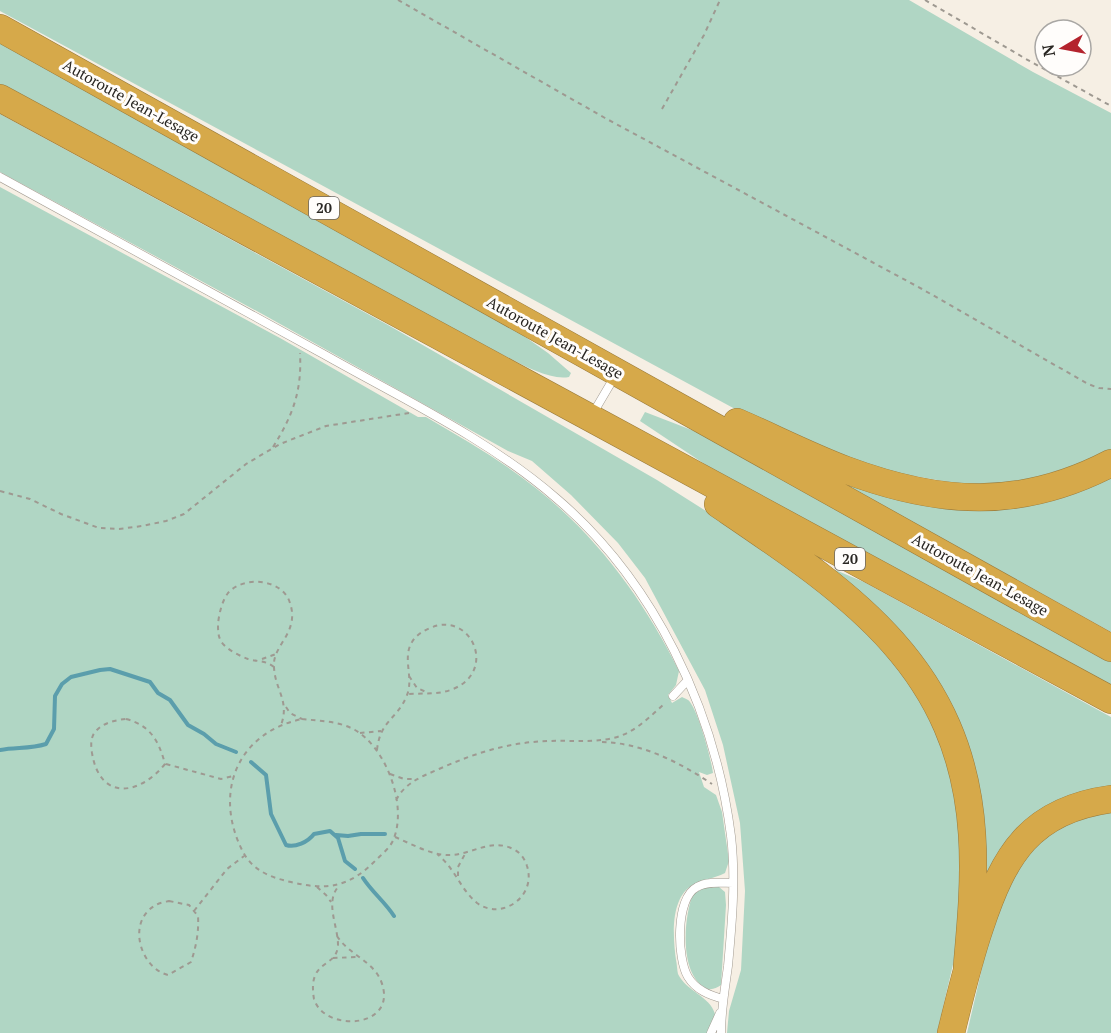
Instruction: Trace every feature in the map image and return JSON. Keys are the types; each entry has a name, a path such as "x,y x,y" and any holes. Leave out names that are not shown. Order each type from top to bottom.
{"highway":[{"name":"Autoroute Jean-Lesage","path":"0,28 1111,648"},
{"name":"20","path":"0,98 1111,700"},
{"path":"617,372 845,469 922,492 972,498 1019,495 1063,485 1111,463"},
{"path":"590,418 833,585 885,633 921,677 947,724 960,761 968,797 973,857 967,966"},
{"path":"951,1033 967,966 998,877 1008,860 1037,828 1064,811 1083,804 1111,799"}],"lane":[{"path":"0,177 298,340 492,451 555,497 606,546 629,577 671,646 702,715 715,759 730,835 733,883 731,934 721,1012 722,1033"},
{"path":"590,418 617,372"},
{"path":"674,696 687,681"},
{"path":"723,999 705,993 688,977 681,953 681,921 683,903 695,887 706,884 733,883"},
{"path":"711,1033 721,1012"}],"path":[{"path":"398,0 605,118 921,289 1088,384 1111,389"},
{"path":"662,109 704,35 720,0"},
{"path":"925,0 1111,106"},
{"path":"272,449 294,408 300,360 298,340"},
{"path":"0,491 30,499 61,514 99,528 119,529 142,526 184,514 246,464 272,449 326,426 424,411"},
{"path":"274,667 267,662 250,660 237,654 223,644 218,635 223,604 229,593 239,586 251,582 265,583 286,592 292,612 291,624 288,635 277,652 274,667 285,705 290,713 302,719"},
{"path":"377,750 381,731 408,694 408,647 414,638 435,626 445,625 464,631 472,640 476,654 477,663 474,675 452,690 408,694"},
{"path":"259,660 277,652"},
{"path":"408,674 417,688 428,693"},
{"path":"596,741 615,738 628,732 674,696"},
{"path":"281,725 285,705"},
{"path":"126,719 138,722 153,733 165,764 155,776 141,785 127,790 113,787 101,779 94,766 91,740 96,731 112,721 126,719"},
{"path":"302,719 330,721 353,728 359,733 377,750 390,774 396,800 395,837 388,848 353,880 340,885 317,887 271,878 253,866 245,855 234,834 230,817 229,794 233,776 250,749 281,725 302,719"},
{"path":"359,733 381,731"},
{"path":"396,800 410,782 464,758 493,747 548,741 615,742 650,751 722,791"},
{"path":"165,764 221,779 233,776"},
{"path":"390,774 404,779 416,779"},
{"path":"395,837 437,854 465,854 483,846 512,848 523,857 526,863 529,885 524,896 514,904 490,908 478,904 451,867 437,854"},
{"path":"458,879 458,867 465,854"},
{"path":"194,911 227,870 245,855"},
{"path":"320,1015 314,998 312,981 316,972 333,958 337,951 332,903 333,893 340,885"},
{"path":"317,887 332,903"},
{"path":"169,901 189,905 194,911 198,916 199,927 191,962 168,975 159,972 149,964 139,940 140,926 146,914 156,905 169,901"},
{"path":"337,936 343,945 378,975 382,982 384,1002 382,1009 372,1022"},
{"path":"333,958 358,957"}],"green space":[{"path":"0,0 909,0 1033,72 1033,78 1044,78 1111,113 1111,450 1097,458 1016,484 960,484 891,472 838,455 748,416 0,11"},
{"path":"0,39 507,324 548,353 571,373 569,377 542,373 497,352 0,85"},
{"path":"0,114 388,325 657,480 809,580 881,644 934,721 953,776 961,820 962,891 955,956 937,1033 727,1033 729,1011 741,970 745,891 740,823 723,745 705,690 645,578 618,543 571,495 532,461 508,451 0,172"},
{"path":"0,187 280,338 418,417 426,417 469,442 537,489 600,549 635,596 666,645 679,671 676,685 668,695 672,703 682,697 688,700 697,716 710,757 713,773 707,775 699,772 704,787 716,795 722,812 729,861 725,873 703,880 684,892 679,900 674,920 678,974 686,985 708,1003 715,1014 707,1033 0,1033"},
{"path":"645,412 715,439 1111,662 1111,687 709,467 640,421"},
{"path":"1111,469 1111,632 847,486 851,480 904,495"},
{"path":"806,553 833,569 864,582 1111,717 1111,791 1064,802 980,902 967,758"},
{"path":"1111,809 1111,1033 967,1033 991,929 1013,872 1052,827"},
{"path":"719,887 725,892 726,905 721,985 710,989 696,980 690,969 686,943 687,916 693,894 704,888"}],"waterway":[{"path":"0,750 46,744 54,729 55,696 62,684 71,677 110,669 150,682 158,693 170,700 188,725 216,744 236,752"},
{"path":"251,762 266,775 271,814 286,845 301,844 314,834 330,831 338,838 345,861 355,869"},
{"path":"336,835 385,834"},
{"path":"363,878 394,916"}]}
